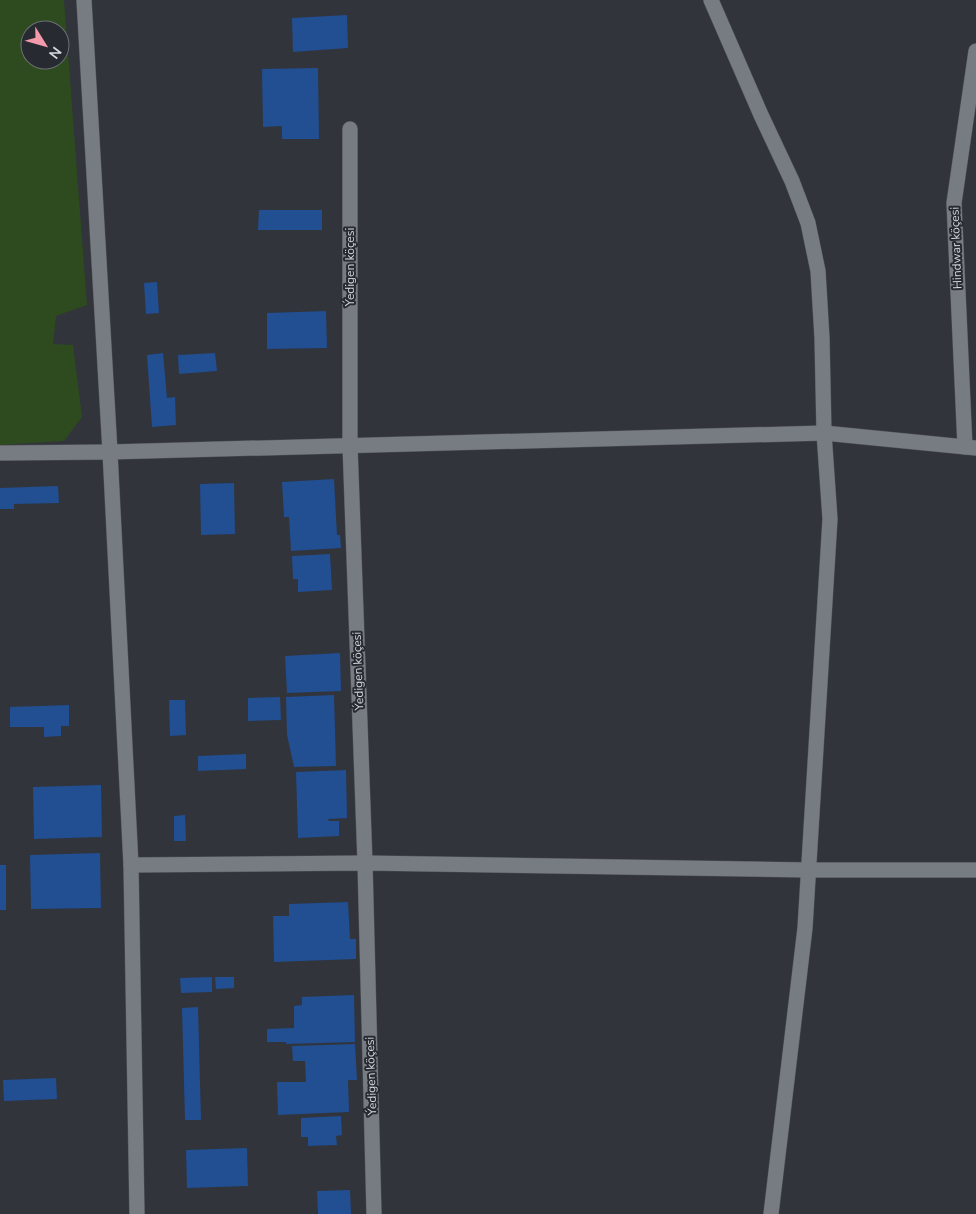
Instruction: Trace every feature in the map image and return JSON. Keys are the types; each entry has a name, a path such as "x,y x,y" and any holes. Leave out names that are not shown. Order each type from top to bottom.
{"street":[{"path":"84,0 131,865 137,1214"},
{"path":"711,0 792,181 808,223 818,271 822,338 824,433 830,519 805,928 771,1214"},
{"name":"Hindwar köçesi","path":"971,448 954,202 976,51"},
{"name":"Ýedigen köçesi","path":"350,129 350,445 365,863 374,1214"},
{"path":"0,453 110,452 824,433 971,448"},
{"path":"131,865 365,863 809,870 976,870"}],"green space":[{"path":"0,0 64,0 66,20 20,20 20,70 69,70 87,305 56,316 53,344 73,345 82,417 64,441 0,445"}],"building":[{"path":"347,15 348,48 293,52 292,18"},
{"path":"318,68 319,139 282,139 282,126 263,127 262,69"},
{"path":"259,210 322,210 322,230 258,230"},
{"path":"157,282 159,313 146,314 144,283"},
{"path":"326,311 327,348 267,349 267,313"},
{"path":"163,353 167,398 175,397 176,425 152,427 147,355"},
{"path":"215,353 217,371 179,374 178,355"},
{"path":"334,479 337,535 340,535 341,548 291,551 289,517 284,517 282,482"},
{"path":"234,483 235,534 201,535 200,484"},
{"path":"58,486 59,503 14,504 14,509 0,509 0,488"},
{"path":"330,554 332,590 298,592 298,579 293,579 292,556"},
{"path":"340,653 341,691 287,693 285,656"},
{"path":"334,695 336,766 294,767 287,735 286,697"},
{"path":"280,697 281,720 248,721 248,698"},
{"path":"169,700 185,700 186,735 170,736"},
{"path":"69,705 69,726 61,726 61,736 44,737 44,727 10,727 10,707"},
{"path":"246,754 246,769 198,771 198,756"},
{"path":"346,770 347,818 328,819 329,821 339,821 339,836 298,838 296,772"},
{"path":"101,785 102,837 34,839 33,787"},
{"path":"185,815 186,841 174,841 174,816"},
{"path":"100,853 101,908 31,909 30,855"},
{"path":"0,865 6,865 6,910 0,910"},
{"path":"348,902 350,939 356,939 356,959 274,962 273,916 289,916 289,904"},
{"path":"212,977 212,992 181,993 180,978"},
{"path":"215,977 234,977 234,988 216,989"},
{"path":"354,995 355,1042 286,1044 286,1042 267,1042 267,1029 294,1028 294,1006 302,1005 302,997"},
{"path":"198,1007 201,1120 185,1120 182,1008"},
{"path":"355,1044 357,1080 348,1080 349,1112 278,1115 277,1082 306,1082 305,1061 293,1061 292,1046"},
{"path":"56,1078 57,1099 4,1101 3,1080"},
{"path":"341,1116 342,1135 336,1136 337,1145 308,1146 308,1137 301,1137 301,1118"},
{"path":"247,1148 248,1186 187,1188 186,1150"},
{"path":"350,1190 351,1214 318,1214 317,1191"}]}
